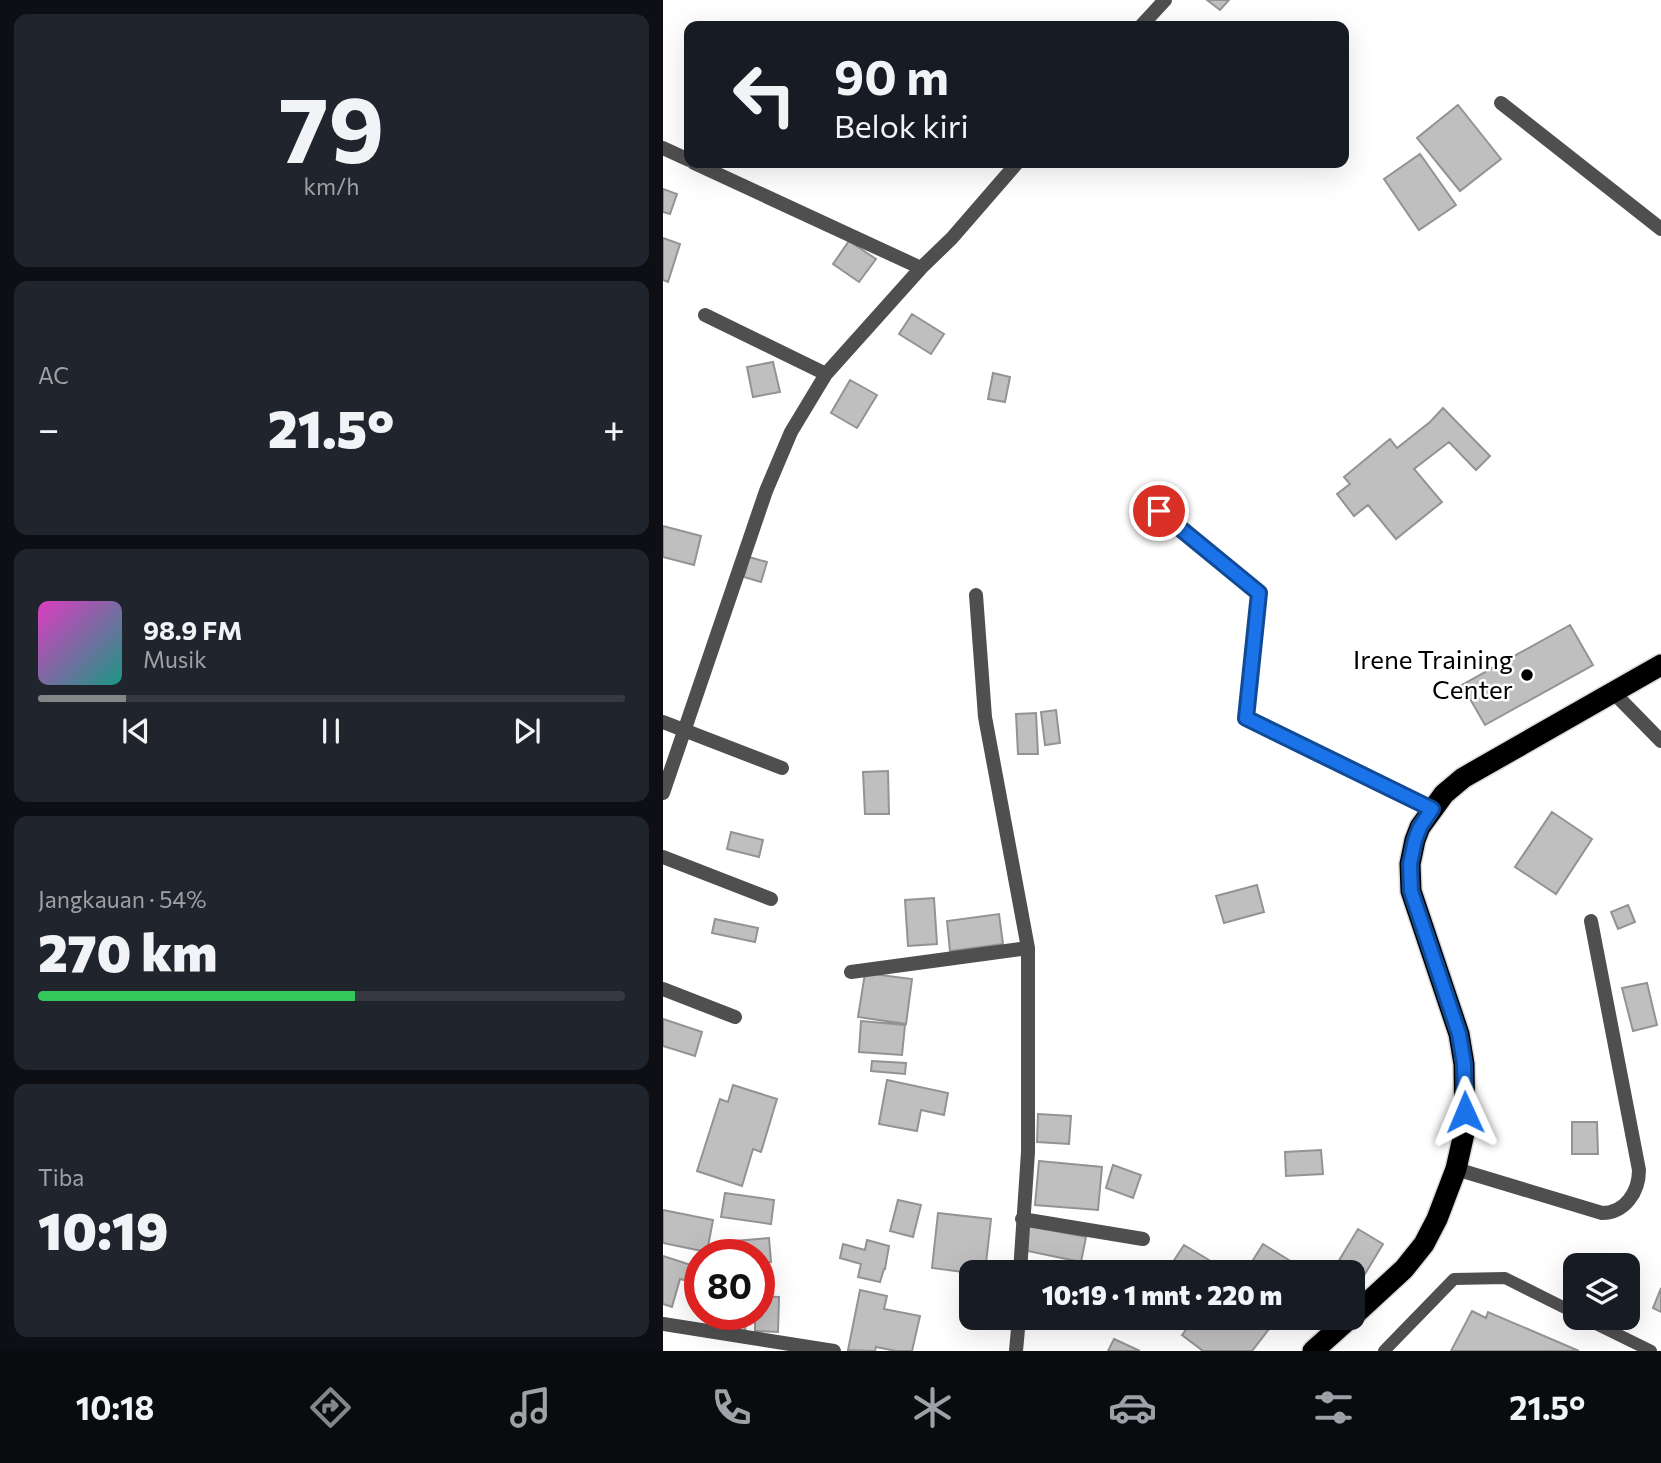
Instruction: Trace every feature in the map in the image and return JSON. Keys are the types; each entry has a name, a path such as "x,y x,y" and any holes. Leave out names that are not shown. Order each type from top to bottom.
{"highway":[{"path":"1365,1304 1404,1269 1424,1244 1437,1219 1456,1169 1465,1129 1464,1064 1459,1034 1411,891 1410,864 1420,827 1444,794 1463,778 1661,665"},
{"path":"1313,1351 1336,1330"}],"street":[{"path":"1146,21 1165,0"},
{"path":"1501,103 1661,229"},
{"path":"663,148 684,158"},
{"path":"705,168 921,268"},
{"path":"663,793 766,491 791,432 826,374 1013,168"},
{"path":"705,315 826,374"},
{"path":"1159,511 1259,593 1246,718 1432,809"},
{"path":"976,595 985,717 1028,948 1028,1152 1020,1260"},
{"path":"1614,693 1661,741"},
{"path":"663,722 781,768"},
{"path":"663,857 771,899"},
{"path":"1456,1169 1602,1213 1621,1209 1634,1192 1639,1181 1639,1170 1592,921"},
{"path":"851,972 1028,948"},
{"path":"663,989 735,1017"},
{"path":"1022,1219 1143,1239"},
{"path":"663,1324 834,1351"},
{"path":"1016,1351 1018,1330"}],"lane":[{"path":"1384,1351 1454,1279 1505,1278 1563,1307"},
{"path":"1608,1330 1651,1351"}],"building":[{"path":"1207,0 1229,0 1220,10"},
{"path":"1458,105 1501,159 1460,191 1417,138"},
{"path":"1420,154 1456,205 1419,230 1384,179"},
{"path":"663,189 677,194 670,214 663,212"},
{"path":"663,238 680,244 668,282 663,280"},
{"path":"849,241 876,259 859,282 833,264"},
{"path":"912,314 944,334 931,354 899,334"},
{"path":"773,362 780,392 753,397 747,367"},
{"path":"993,373 1010,377 1005,402 988,399"},
{"path":"850,380 877,395 857,428 831,413"},
{"path":"1443,408 1490,456 1476,470 1449,442 1414,469 1442,502 1396,539 1368,505 1354,516 1337,494 1350,484 1344,477 1390,439 1397,448"},
{"path":"663,526 701,536 694,565 663,557"},
{"path":"749,557 767,562 761,582 744,577"},
{"name":"Irene Training Center","path":"1570,625 1593,665 1485,725 1462,685"},
{"path":"1056,710 1060,743 1045,745 1041,712"},
{"path":"1036,713 1038,754 1018,754 1016,714"},
{"path":"888,771 889,814 865,814 863,772"},
{"path":"1552,812 1592,839 1556,894 1515,867"},
{"path":"731,832 763,840 759,857 727,849"},
{"path":"1257,885 1264,912 1224,923 1216,896"},
{"path":"934,898 937,944 908,946 905,900"},
{"path":"1628,905 1635,922 1618,929 1611,912"},
{"path":"999,914 1003,944 950,951 947,921"},
{"path":"715,919 758,928 755,942 712,933"},
{"path":"865,973 912,979 906,1024 858,1017"},
{"path":"1647,983 1657,1025 1633,1031 1622,988"},
{"path":"663,1019 702,1032 695,1056 663,1046"},
{"path":"861,1021 905,1025 902,1055 859,1052"},
{"path":"872,1061 906,1063 905,1074 871,1071"},
{"path":"887,1080 948,1093 944,1115 921,1110 917,1131 879,1124"},
{"path":"733,1085 777,1099 761,1152 753,1149 742,1186 697,1171 720,1099 728,1102"},
{"path":"1038,1114 1071,1116 1069,1144 1037,1142"},
{"path":"1572,1122 1597,1122 1598,1154 1572,1154"},
{"path":"1321,1150 1323,1174 1286,1176 1285,1152"},
{"path":"1039,1161 1102,1167 1098,1210 1035,1205"},
{"path":"1113,1165 1141,1175 1133,1198 1106,1188"},
{"path":"725,1193 774,1200 771,1224 721,1217"},
{"path":"898,1200 921,1205 913,1237 890,1231"},
{"path":"663,1210 713,1220 709,1239 684,1239 684,1247 663,1243"},
{"path":"938,1213 991,1219 986,1260 959,1260 959,1271 932,1268"},
{"path":"1028,1226 1086,1237 1081,1260 1023,1250"},
{"path":"1358,1229 1383,1244 1365,1274 1365,1260 1339,1260"},
{"path":"867,1240 889,1246 880,1282 858,1277 861,1264 840,1258 843,1244 865,1250"},
{"path":"1263,1244 1289,1260 1253,1260"},
{"path":"1184,1245 1209,1260 1174,1260"},
{"path":"663,1256 684,1263 684,1280 680,1279 672,1307 663,1304"},
{"path":"1661,1288 1661,1312 1653,1308"},
{"path":"860,1290 887,1296 884,1309 920,1316 912,1351 876,1347 875,1351 848,1350"},
{"path":"775,1297 779,1297 778,1332 755,1331 775,1330"},
{"path":"1472,1311 1486,1318 1488,1312 1579,1351 1451,1351"},
{"path":"731,1330 745,1330 745,1333"},
{"path":"1186,1330 1268,1330 1252,1351 1203,1351 1182,1335"},
{"path":"1114,1339 1140,1351 1108,1351"}],"place":[{"name":"Irene Training Center","path":"1527,675"}],"route":[{"path":"1159,511 1259,593 1246,718 1432,809 1415,840 1410,864 1411,891 1459,1034 1464,1064 1465,1112"}]}
